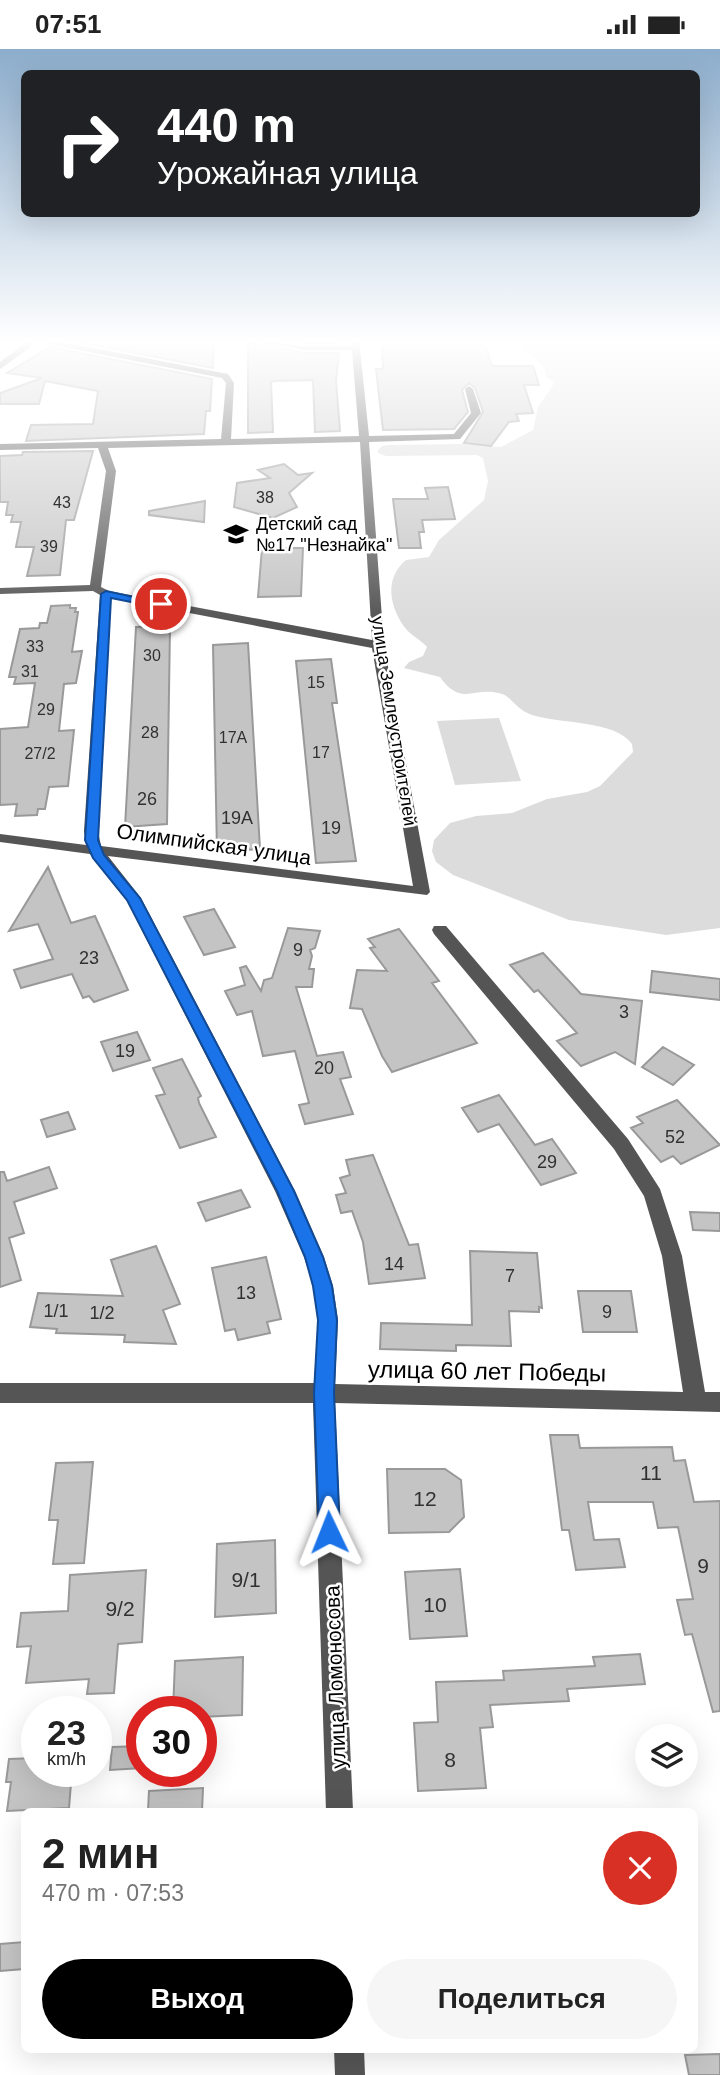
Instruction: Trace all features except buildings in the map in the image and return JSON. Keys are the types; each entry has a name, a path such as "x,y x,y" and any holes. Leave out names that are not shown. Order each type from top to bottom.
{"street":[{"path":"226,442 227,434"},
{"name":"улица Землеустроителей","path":"364,434 378,645 422,892"},
{"path":"0,446 365,439 461,434"},
{"path":"94,849 91,831 100,591 111,471 102,444"},
{"path":"0,591 100,591 378,645"},
{"name":"Олимпийская улица","path":"0,838 422,892"},
{"name":"улица Ломоносова","path":"94,849 133,898 285,1191 314,1257 323,1286 327,1320 324,1393 340,1808"},
{"path":"440,930 621,1144 653,1194 672,1256 696,1402"},
{"name":"улица 60 лет Победы","path":"0,1393 324,1393 720,1402"},
{"path":"349,2053 350,2075"}],"shaded area":[{"path":"526,434 720,434 720,928 666,935 569,920 453,875 436,862 432,851 434,840 450,823 476,816 512,813 547,799 587,792 600,786 633,752 632,744 613,731 532,715 502,694 462,694 448,686 440,677 404,668 409,662 423,656 427,647 400,621 391,594 394,576 406,560 429,557 439,540 484,500 488,481 483,458 477,455 386,456 378,453 378,450 387,445 461,444 501,447"},
{"path":"499,718 521,781 455,785 437,721"}],"place":[{"name":"Детский сад №17 \"Незнайка\"","path":"236,534"}],"route":[{"path":"161,604 106,594 91,840 98,856 133,898 285,1191 314,1257 323,1286 327,1320 324,1393 329,1532"}]}
